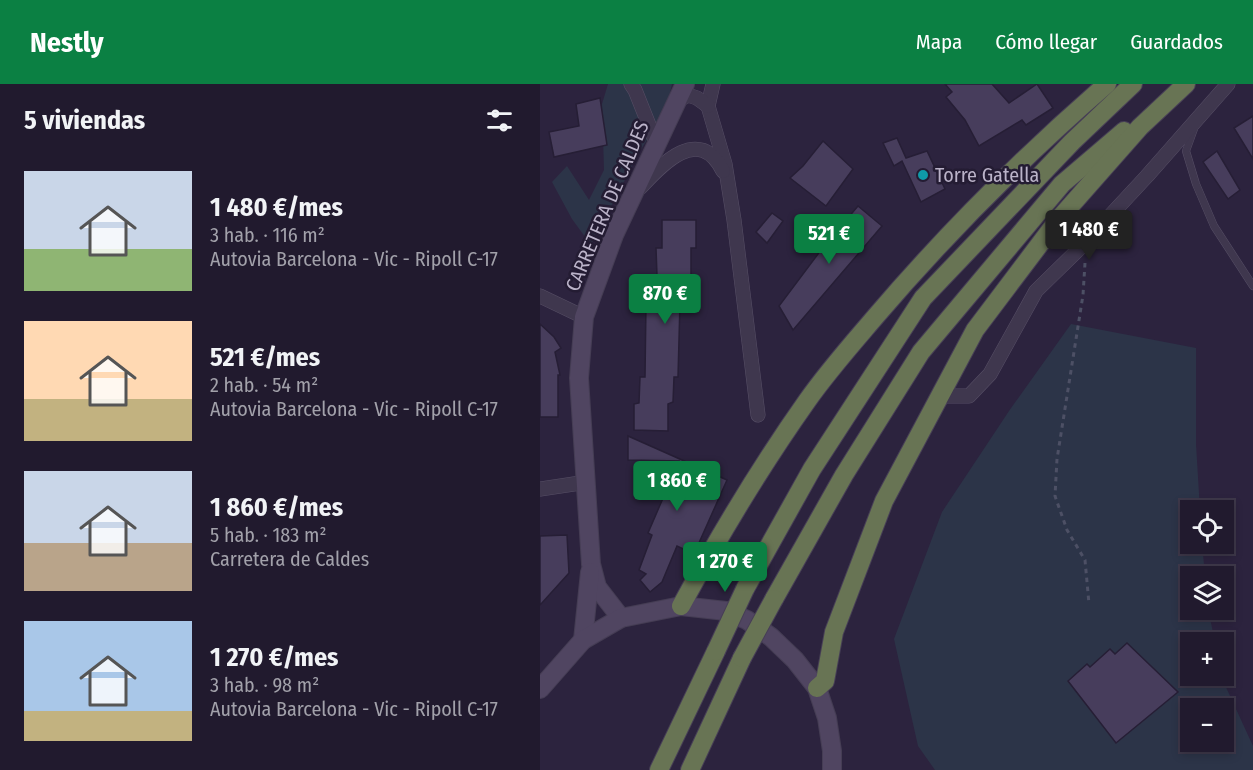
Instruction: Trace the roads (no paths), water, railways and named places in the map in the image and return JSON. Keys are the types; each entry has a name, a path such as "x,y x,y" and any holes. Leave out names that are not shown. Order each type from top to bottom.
{"highway":[{"path":"681,606 713,549 808,399 855,341 915,270 977,206 1107,84"},
{"path":"660,770 745,589 812,469 923,298 1072,142 1133,84"},
{"path":"690,770 742,658 774,599 844,475 921,352 1062,184 1178,84"},
{"path":"817,688 825,681 834,632 884,501 975,330 1058,220 1140,127 1186,84"}],"street":[{"path":"631,84 657,145"},
{"name":"CARRETERA DE CALDES","path":"591,564 579,378 584,317 614,236 685,84"},
{"path":"712,84 708,106 728,181 758,415"},
{"path":"940,396 969,396 990,374 1036,291 1087,240 1228,84"},
{"path":"677,101 688,95 698,98 708,106"},
{"path":"633,195 664,162 681,150 700,150 717,160 728,181"},
{"path":"540,296 584,317"},
{"path":"540,489 587,482"},
{"path":"591,564 597,587 621,618"},
{"path":"584,640 591,564"},
{"path":"541,686 584,640 621,618 681,606 726,611 747,620 771,638 795,660 817,688 827,718 832,751 832,770"}],"lane":[{"path":"1198,118 1186,151 1196,184 1214,226 1253,286"}],"place":[{"name":"Torre Gatella","path":"923,175"}]}
